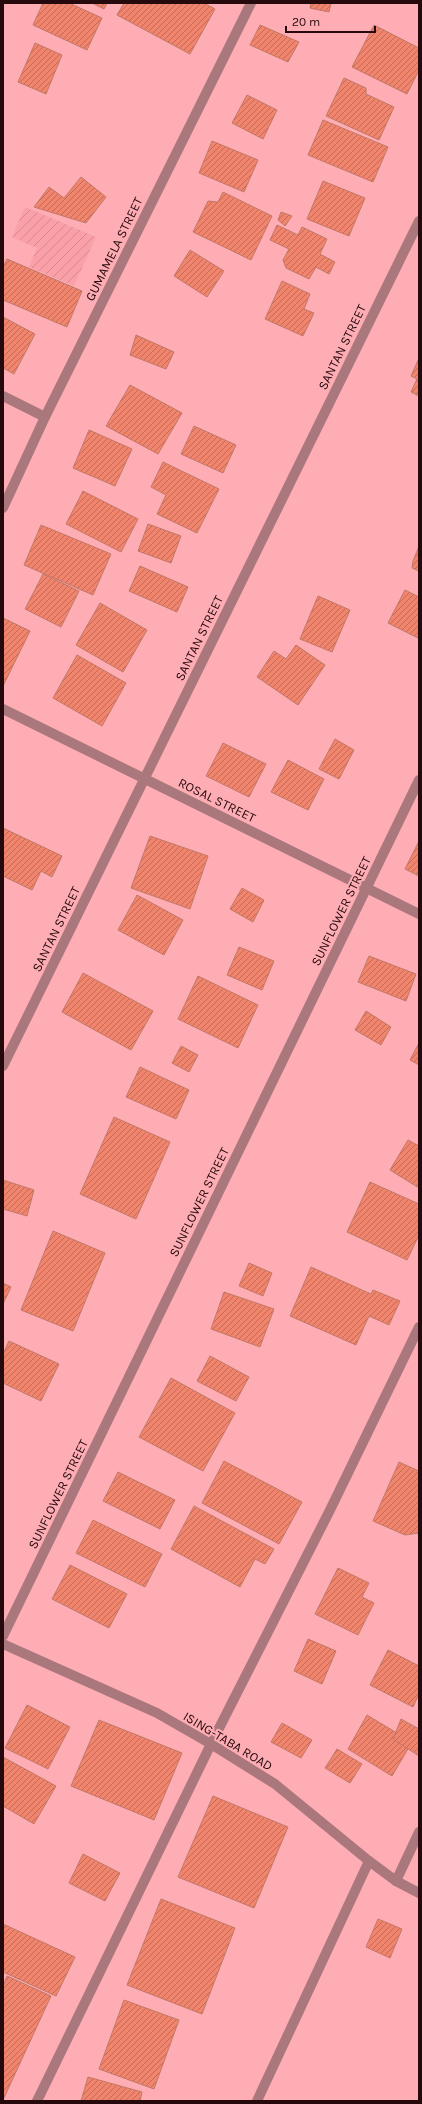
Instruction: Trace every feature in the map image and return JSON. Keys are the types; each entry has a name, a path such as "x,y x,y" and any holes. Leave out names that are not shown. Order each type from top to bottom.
{"street":[{"name":"GUMAMELA STREET","path":"3,508 45,417 251,3"},
{"name":"SANTAN STREET","path":"3,1066 419,222"},
{"path":"3,396 45,417"},
{"name":"ROSAL STREET","path":"3,709 419,914"},
{"name":"SUNFLOWER STREET","path":"3,1636 419,780"},
{"path":"37,2101 211,1744 330,1510 419,1327"},
{"name":"ISING-TABA ROAD","path":"3,1644 157,1713 211,1744 275,1784 369,1861 396,1881 419,1893"},
{"path":"396,1881 419,1832"},
{"path":"258,2101 369,1861"}],"shaded area":[{"path":"25,207 96,237 74,286 29,267 37,248 12,237"}],"building":[{"path":"43,3 69,3 102,18 87,50 33,25"},
{"path":"92,3 107,3 104,9"},
{"path":"124,3 204,3 215,9 190,54 117,15"},
{"path":"311,3 331,3 329,12 310,8"},
{"path":"260,25 299,42 288,62 250,45"},
{"path":"374,25 419,48 419,70 407,94 352,67"},
{"path":"35,43 62,55 46,94 18,82"},
{"path":"344,78 366,88 366,94 394,107 379,140 326,116"},
{"path":"247,95 277,110 263,139 232,123"},
{"path":"323,120 388,147 373,182 308,155"},
{"path":"212,141 258,160 244,192 199,173"},
{"path":"81,177 106,197 86,223 34,207 49,187 64,198"},
{"path":"323,181 365,198 349,236 307,219"},
{"path":"223,192 272,216 251,260 193,232 208,201 218,202"},
{"path":"281,212 292,216 285,226 278,220"},
{"path":"277,225 298,235 302,227 327,239 320,254 335,262 329,274 316,267 309,279 286,268 283,260 289,249 270,240"},
{"path":"190,250 224,271 207,297 174,276"},
{"path":"7,259 82,291 67,327 3,300 3,267"},
{"path":"282,281 310,294 304,309 314,313 303,336 265,319"},
{"path":"3,317 35,334 14,374 3,368"},
{"path":"136,335 174,352 166,369 130,355"},
{"path":"419,358 419,396 411,392 417,379 411,376"},
{"path":"130,385 182,413 158,454 106,426"},
{"path":"194,426 236,445 223,473 181,454"},
{"path":"89,430 132,449 115,486 73,468"},
{"path":"163,462 219,489 197,533 157,514 166,495 151,487"},
{"path":"83,491 138,519 121,552 66,524"},
{"path":"148,524 181,536 171,563 138,551"},
{"path":"41,525 111,554 93,595 24,565"},
{"path":"419,546 419,571 412,568"},
{"path":"140,566 188,587 177,612 129,591"},
{"path":"43,574 79,591 61,627 25,609"},
{"path":"405,590 419,597 418,638 388,623"},
{"path":"318,596 350,610 332,652 300,639"},
{"path":"100,603 147,630 123,672 76,645"},
{"path":"3,618 30,631 3,686"},
{"path":"296,645 325,665 298,705 257,677 274,651 286,659"},
{"path":"77,655 126,683 102,726 53,698"},
{"path":"335,739 354,750 339,779 319,769"},
{"path":"223,743 266,764 249,797 206,776"},
{"path":"288,760 324,779 308,810 271,792"},
{"path":"3,828 62,856 52,877 41,871 32,890 3,876"},
{"path":"150,836 208,856 190,909 131,888"},
{"path":"419,841 419,876 405,869"},
{"path":"242,888 264,900 253,922 230,909"},
{"path":"137,895 183,920 164,955 118,930"},
{"path":"239,947 274,961 262,990 227,975"},
{"path":"369,956 416,974 406,1001 358,982"},
{"path":"83,973 153,1011 131,1050 62,1012"},
{"path":"198,976 258,1005 238,1048 178,1019"},
{"path":"366,1011 391,1027 381,1045 355,1030"},
{"path":"419,1043 419,1065 410,1060"},
{"path":"181,1046 198,1055 189,1072 172,1063"},
{"path":"140,1067 189,1090 176,1119 126,1097"},
{"path":"114,1117 170,1142 136,1219 80,1194"},
{"path":"408,1140 419,1146 419,1188 390,1170"},
{"path":"3,1180 34,1190 27,1216 3,1209"},
{"path":"370,1182 419,1204 419,1235 407,1260 347,1232"},
{"path":"53,1231 105,1253 73,1331 21,1310"},
{"path":"249,1263 272,1273 263,1296 239,1286"},
{"path":"311,1267 371,1294 373,1290 400,1301 389,1325 369,1316 356,1345 290,1316"},
{"path":"3,1283 11,1287 3,1304"},
{"path":"224,1292 274,1309 260,1347 211,1329"},
{"path":"9,1341 59,1364 41,1401 3,1383 3,1354"},
{"path":"210,1356 249,1377 236,1401 197,1381"},
{"path":"171,1378 235,1413 203,1471 139,1437"},
{"path":"224,1461 302,1502 279,1544 202,1503"},
{"path":"399,1462 419,1471 419,1533 405,1535 373,1521"},
{"path":"118,1472 175,1500 160,1529 103,1501"},
{"path":"194,1506 274,1549 265,1564 255,1559 240,1587 171,1549"},
{"path":"93,1520 162,1554 145,1587 76,1553"},
{"path":"70,1565 127,1594 109,1628 52,1599"},
{"path":"338,1568 369,1583 362,1597 374,1603 358,1635 315,1614"},
{"path":"308,1639 336,1651 322,1684 294,1671"},
{"path":"388,1650 419,1666 419,1694 413,1707 370,1685"},
{"path":"27,1705 70,1727 48,1769 5,1748"},
{"path":"367,1715 412,1742 392,1776 348,1749"},
{"path":"401,1719 419,1729 419,1756 393,1739"},
{"path":"99,1720 182,1753 154,1820 71,1786"},
{"path":"282,1723 312,1740 301,1758 271,1742"},
{"path":"337,1749 362,1764 350,1783 325,1768"},
{"path":"3,1757 56,1786 34,1824 3,1806"},
{"path":"213,1796 288,1827 254,1908 178,1877"},
{"path":"83,1854 120,1873 105,1901 69,1883"},
{"path":"161,1899 235,1928 202,2014 127,1985"},
{"path":"378,1919 402,1929 390,1958 366,1947"},
{"path":"3,1924 75,1957 56,1996 3,1972"},
{"path":"7,1976 51,1996 3,2100 3,1986"},
{"path":"124,2000 179,2020 154,2089 99,2069"},
{"path":"88,2077 142,2092 140,2101 81,2101"}]}
